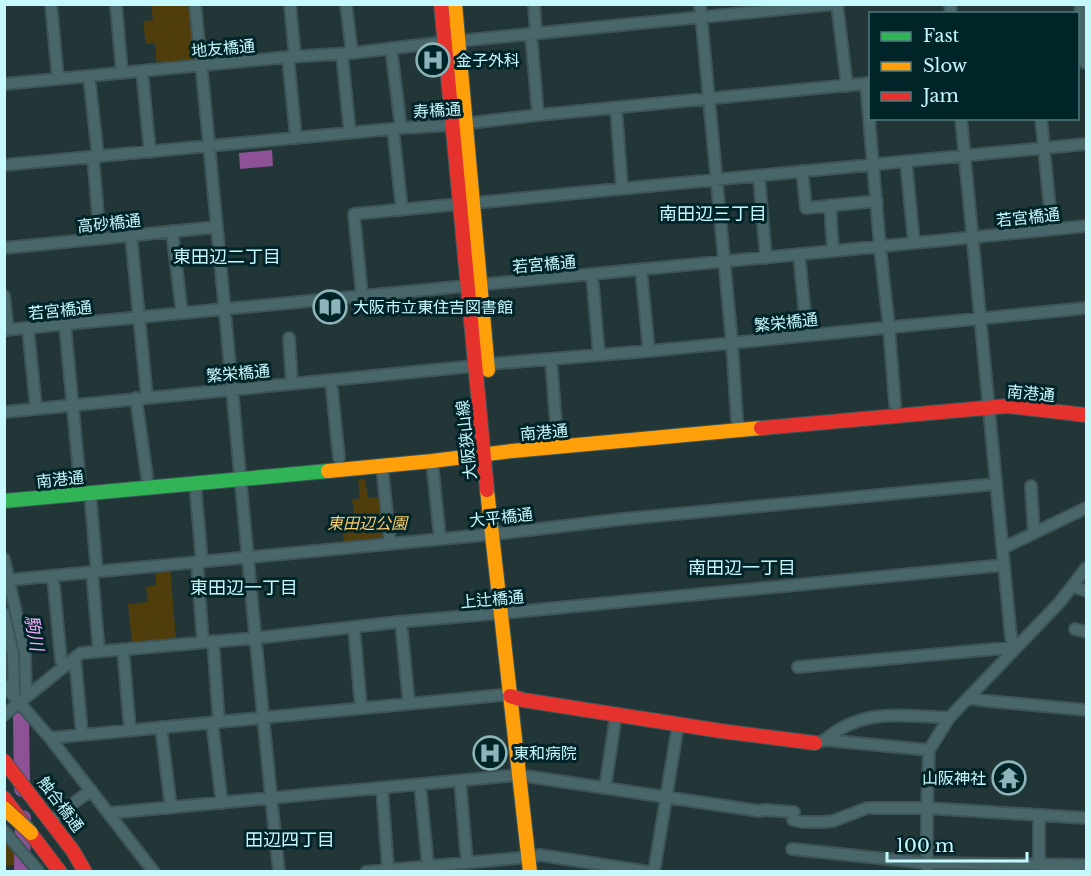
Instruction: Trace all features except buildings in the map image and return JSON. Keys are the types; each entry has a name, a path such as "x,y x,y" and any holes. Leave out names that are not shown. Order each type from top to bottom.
{"main road":[{"name":"大阪狭山線","path":"441,4 451,41 489,448 533,861 542,872"},
{"name":"大阪狭山線","path":"451,41 454,4"},
{"name":"南港通","path":"4,490 195,483 241,473 339,458 489,448 989,402 1006,396 1086,404"},
{"name":"南港通","path":"4,501 147,477 382,466 432,461 489,448 557,437 739,425 895,405 989,402 1086,415"},
{"path":"517,698 678,725 820,742"},
{"path":"4,761 73,851 85,872"},
{"path":"4,782 78,872"},
{"path":"4,798 60,872"},
{"path":"4,808 31,833"}],"street":[{"path":"51,4 58,79"},
{"path":"116,4 122,73"},
{"path":"195,4 279,872"},
{"path":"290,4 296,138"},
{"path":"346,4 350,133"},
{"path":"534,4 538,115"},
{"path":"700,4 739,425"},
{"path":"836,4 847,86"},
{"name":"地友橋通","path":"4,84 292,57 347,54 451,41 836,4"},
{"path":"1080,4 1083,63"},
{"path":"391,48 402,210"},
{"path":"142,71 150,152"},
{"path":"89,76 100,238"},
{"path":"868,83 869,99"},
{"name":"寿橋通","path":"4,165 459,124 868,83"},
{"path":"616,108 622,189"},
{"path":"870,120 895,405"},
{"path":"961,120 1011,638 1017,647"},
{"path":"1041,120 1052,229"},
{"path":"362,296 354,214 1086,144"},
{"path":"906,162 914,243"},
{"path":"802,171 806,208 876,201"},
{"path":"759,176 766,258"},
{"path":"830,205 833,252"},
{"name":"若宮橋通","path":"6,330 833,252 1086,225"},
{"name":"高砂橋通","path":"4,248 217,227"},
{"path":"172,231 182,313"},
{"path":"131,236 139,317 147,477"},
{"path":"799,254 807,335"},
{"path":"641,269 650,351"},
{"path":"592,274 599,355"},
{"path":"4,296 6,330"},
{"name":"繁栄橋通","path":"4,412 1086,309"},
{"path":"65,325 94,572 99,651"},
{"path":"28,328 36,408"},
{"path":"289,338 292,384"},
{"path":"552,359 557,437"},
{"path":"331,380 339,458"},
{"path":"432,461 440,538"},
{"path":"382,466 390,543"},
{"path":"195,483 199,562 222,803"},
{"name":"大平橋通","path":"8,580 996,483"},
{"path":"1031,486 1034,533"},
{"path":"1003,548 1086,508"},
{"path":"4,559 25,653 22,702"},
{"name":"上辻橋通","path":"4,715 81,653 1004,565"},
{"path":"927,867 929,750 950,718 1060,602 1086,568"},
{"path":"52,576 61,660 70,662 82,735"},
{"path":"1072,586 1086,591"},
{"path":"4,614 22,702"},
{"path":"401,622 409,704"},
{"path":"354,627 361,708"},
{"path":"1075,628 1086,632"},
{"path":"798,667 1017,647"},
{"path":"123,649 130,730"},
{"path":"4,685 22,702 154,872"},
{"path":"50,738 502,695 517,698"},
{"path":"968,698 1086,710"},
{"path":"605,788 616,715"},
{"path":"820,742 836,731 864,719 894,715 950,718"},
{"path":"372,871 424,868 467,862 533,861 652,872 678,725"},
{"path":"161,727 171,808"},
{"path":"820,742 929,750"},
{"name":"触合橋通","path":"4,754 93,872"},
{"path":"109,813 525,776 759,811 765,810 794,816 803,822 833,821 867,808 927,808 1086,818"},
{"path":"460,781 467,862"},
{"path":"420,784 424,868"},
{"path":"382,788 388,869"},
{"path":"53,819 91,790"},
{"path":"1039,814 1039,865"},
{"path":"4,831 39,872"},
{"path":"792,849 927,867 1086,865"}],"green space":[{"path":"151,5 190,5 194,63 157,67 155,43 146,44 143,21 153,20"},
{"name":"東田辺公園","path":"365,479 368,498 381,497 386,537 384,540 344,543 340,515 354,513 352,500 360,498 358,480"},
{"path":"170,567 176,640 132,643 128,604 148,602 146,587 156,585 155,568"},
{"path":"4,837 16,852 16,865 5,865"}],"shaded area":[{"path":"272,150 273,166 240,169 239,153"}],"waterway":[{"name":"駒川","path":"14,629 20,657 20,691"},
{"name":"駒川","path":"21,715 22,789"},
{"name":"駒川","path":"22,872 23,818"}],"traffic: fast":[{"path":"4,501 328,471"}],"traffic: slow":[{"path":"455,4 488,370"},
{"path":"328,471 761,428"},
{"path":"487,490 530,872"},
{"path":"4,808 31,833"}],"traffic: jam":[{"path":"441,4 487,490"},
{"path":"761,428 1007,406 1086,415"},
{"path":"510,696 523,700 721,731 815,743"},
{"path":"4,761 73,851 85,872"},
{"path":"4,798 60,872"}],"place":[{"name":"金子外科","path":"433,60"},
{"name":"大阪市立東住吉図書館","path":"330,307"},
{"name":"東和病院","path":"490,753"},
{"name":"山阪神社","path":"1009,778"}],"district":[{"name":"南田辺三丁目","path":"713,214"},
{"name":"東田辺二丁目","path":"227,257"},
{"name":"南田辺一丁目","path":"742,568"},
{"name":"東田辺一丁目","path":"244,588"},
{"name":"田辺四丁目","path":"290,840"}]}
